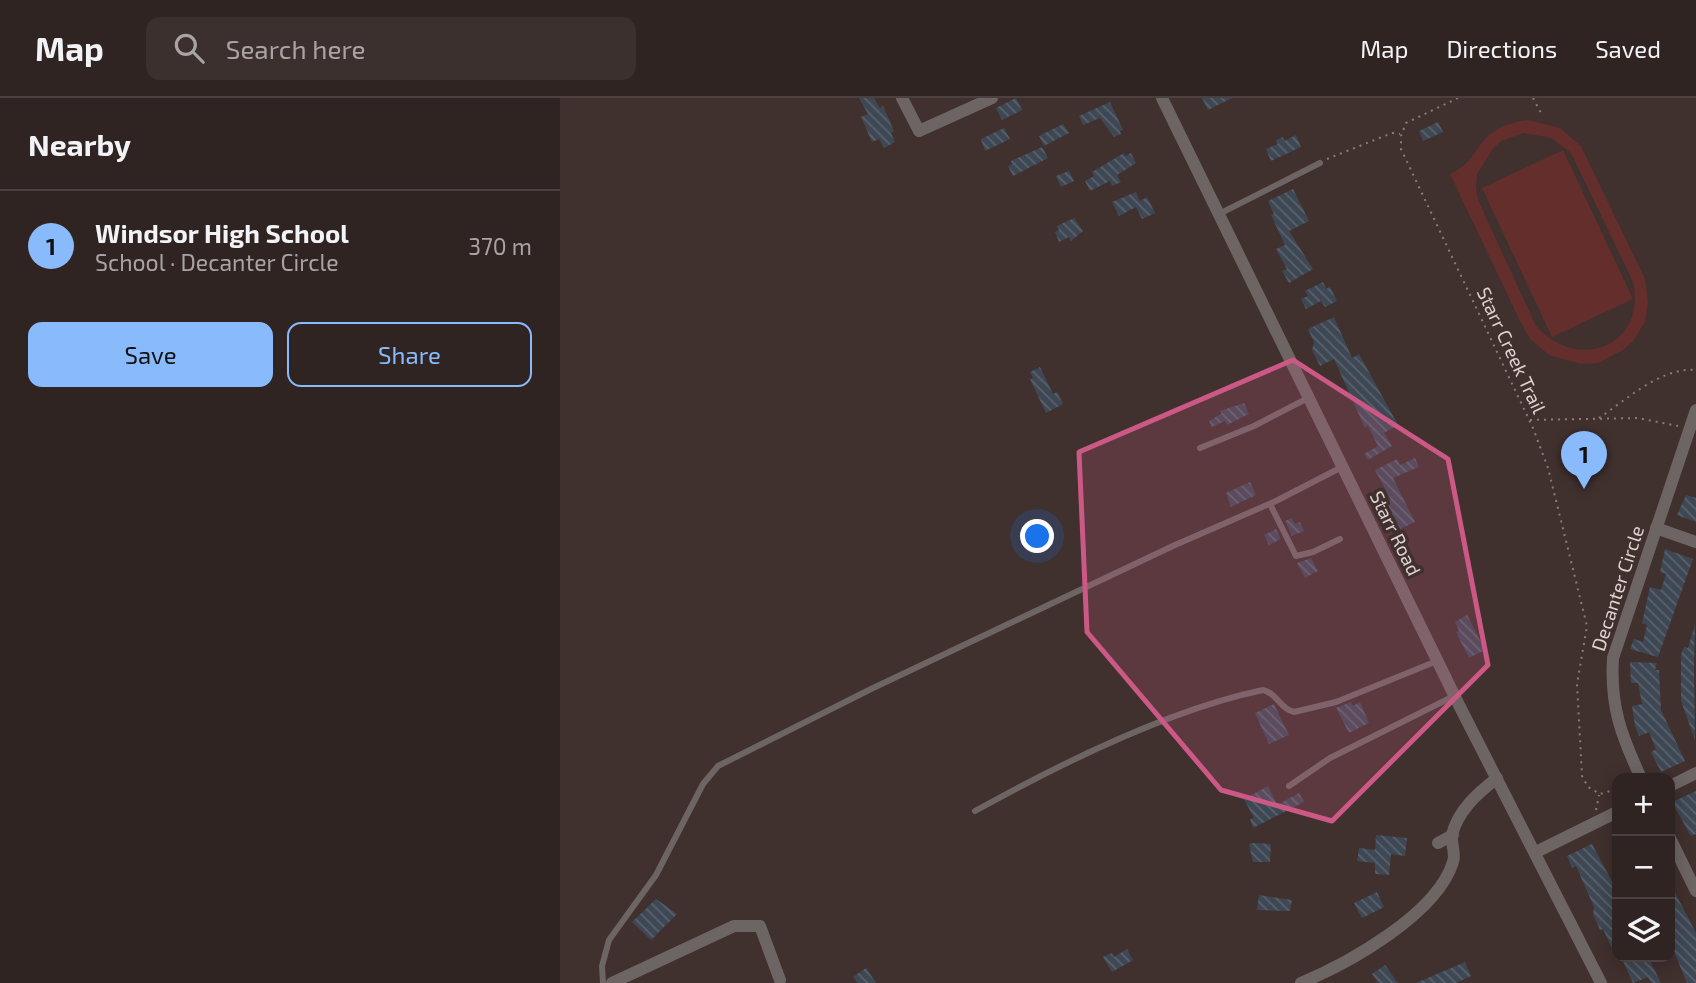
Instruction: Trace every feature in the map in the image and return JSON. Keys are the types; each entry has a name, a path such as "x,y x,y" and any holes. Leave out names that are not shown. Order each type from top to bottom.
{"street":[{"path":"902,98 919,131 992,98"},
{"name":"Starr Road","path":"1162,98 1454,696 1601,983"},
{"name":"Decanter Circle","path":"1639,773 1615,715 1611,690 1613,658 1695,418"},
{"path":"1656,528 1696,542"},
{"path":"1675,784 1696,773"},
{"path":"1301,983 1327,972 1414,915 1438,890 1454,860 1452,835 1471,798 1497,778"},
{"path":"1536,852 1612,814"},
{"path":"1437,842 1452,835"},
{"path":"1675,848 1696,891"},
{"path":"612,983 734,926 760,926 780,980"}],"lane":[{"path":"1217,215 1320,163"},
{"path":"1200,448 1254,426 1307,398"},
{"path":"603,983 602,966 609,940 656,875 711,771 871,689 1342,467"},
{"path":"1270,503 1296,556 1313,552 1340,539"},
{"path":"975,811 1128,736 1217,703 1264,690 1271,692 1289,711 1294,712 1336,702 1437,661"},
{"path":"1289,786 1330,758 1454,696"}],"path":[{"path":"1320,163 1392,133 1401,134 1406,123 1458,98"},
{"path":"1533,98 1541,113"},
{"name":"Starr Creek Trail","path":"1401,134 1401,149 1529,419 1548,468 1585,612 1586,637 1577,684 1582,770 1585,783 1600,794"},
{"path":"1598,419 1663,377 1684,370 1696,370"},
{"path":"1529,419 1650,419 1678,426"},
{"path":"1595,811 1600,794 1612,790"}],"highlighted area":[{"path":"1293,360 1448,459 1488,665 1332,821 1221,790 1087,632 1079,452"}],"shaded area":[{"path":"1528,120 1560,128 1581,146 1645,279 1648,302 1645,322 1633,341 1623,350 1598,363 1581,364 1549,355 1530,339 1450,174 1469,160 1488,136 1510,124","holes":["1524,133 1551,138 1571,153 1633,282 1635,304 1630,322 1620,336 1605,346 1589,350 1571,348 1553,340 1536,326 1478,200 1477,174 1501,141"]},
{"path":"1563,150 1633,299 1552,337 1482,188"}],"building":[{"path":"859,98 874,98 880,108 883,106 894,131 891,133 895,142 884,148 879,139 872,142 861,117 868,114"},
{"path":"1016,98 1022,110 1002,120 996,108"},
{"path":"1202,98 1232,98 1208,110"},
{"path":"1110,102 1123,130 1120,131 1121,134 1114,137 1100,118 1083,125 1079,116"},
{"path":"1438,122 1443,132 1423,141 1419,131"},
{"path":"1063,124 1069,133 1044,146 1039,136"},
{"path":"1004,128 1010,139 985,151 981,139"},
{"path":"1296,135 1301,147 1271,161 1266,149 1278,144 1276,140 1283,137 1284,141"},
{"path":"1042,147 1048,158 1013,176 1008,166 1012,164 1011,161"},
{"path":"1124,153 1125,156 1131,153 1136,163 1117,175 1121,182 1112,186 1110,181 1090,191 1085,181 1094,176 1092,172"},
{"path":"1069,171 1074,181 1061,187 1056,176"},
{"path":"1293,189 1309,221 1289,231 1313,269 1289,283 1282,271 1287,269 1276,249 1285,245 1271,215 1274,214 1268,201"},
{"path":"1136,192 1140,201 1147,197 1155,213 1142,219 1136,207 1119,216 1112,202"},
{"path":"1074,218 1083,231 1071,241 1069,237 1059,242 1055,232 1059,230 1057,226"},
{"path":"1323,282 1326,289 1330,287 1337,301 1325,307 1321,301 1306,309 1301,299 1308,296 1305,291"},
{"path":"1334,317 1352,358 1359,354 1398,425 1384,433 1392,446 1368,460 1364,454 1378,446 1368,426 1365,428 1334,359 1320,366 1312,350 1314,342 1308,329"},
{"path":"1040,367 1053,394 1057,392 1063,404 1046,413 1030,379 1033,378 1030,372"},
{"path":"1244,403 1249,414 1227,425 1225,421 1212,427 1209,421 1222,413 1220,411"},
{"path":"1415,458 1419,467 1393,478 1415,522 1400,529 1389,510 1387,501 1391,500 1375,470 1397,459 1400,465"},
{"path":"1250,482 1256,495 1231,507 1226,493"},
{"path":"1686,495 1696,498 1696,522 1677,515"},
{"path":"1292,518 1295,524 1300,522 1304,531 1292,536 1285,521"},
{"path":"1276,529 1281,539 1269,545 1264,535"},
{"path":"1665,549 1693,559 1658,657 1630,649 1634,639 1643,642 1647,625 1642,623 1650,587 1661,590 1666,574 1660,572"},
{"path":"1311,558 1318,571 1305,578 1297,563"},
{"path":"1467,615 1485,650 1469,658 1456,632 1459,631 1455,622"},
{"path":"1695,624 1695,740 1681,701 1681,655 1684,647 1688,648"},
{"path":"1630,662 1657,663 1655,670 1659,670 1661,710 1685,761 1661,772 1651,752 1656,749 1649,732 1639,736 1635,726 1632,706 1642,704 1638,683 1631,683"},
{"path":"1351,702 1353,706 1360,702 1369,723 1349,733 1336,708"},
{"path":"1274,704 1289,735 1269,744 1255,713"},
{"path":"1268,786 1277,805 1299,793 1304,802 1253,828 1250,819 1254,818 1244,799"},
{"path":"1696,791 1696,834 1691,836 1675,807 1675,801"},
{"path":"1376,835 1407,838 1405,856 1391,854 1389,875 1375,874 1375,863 1357,861 1359,848 1375,850"},
{"path":"1249,844 1271,844 1270,862 1253,862"},
{"path":"1592,844 1612,882 1612,949 1593,914 1594,907 1576,866 1572,868 1567,856"},
{"path":"1377,892 1384,907 1362,918 1354,903"},
{"path":"1675,893 1696,933 1696,983 1687,983 1675,954"},
{"path":"1259,895 1292,900 1290,911 1257,910"},
{"path":"656,899 677,914 651,940 632,922"},
{"path":"1127,949 1133,960 1112,972 1103,957 1112,953 1114,957"},
{"path":"1465,962 1471,976 1456,983 1416,983"},
{"path":"1623,962 1650,962 1661,983 1651,983 1648,977 1633,983"},
{"path":"1385,965 1398,983 1378,983 1372,974"},
{"path":"866,968 876,983 858,983 853,977"}],"place":[{"name":"Windsor High School","path":"1584,489"}]}
